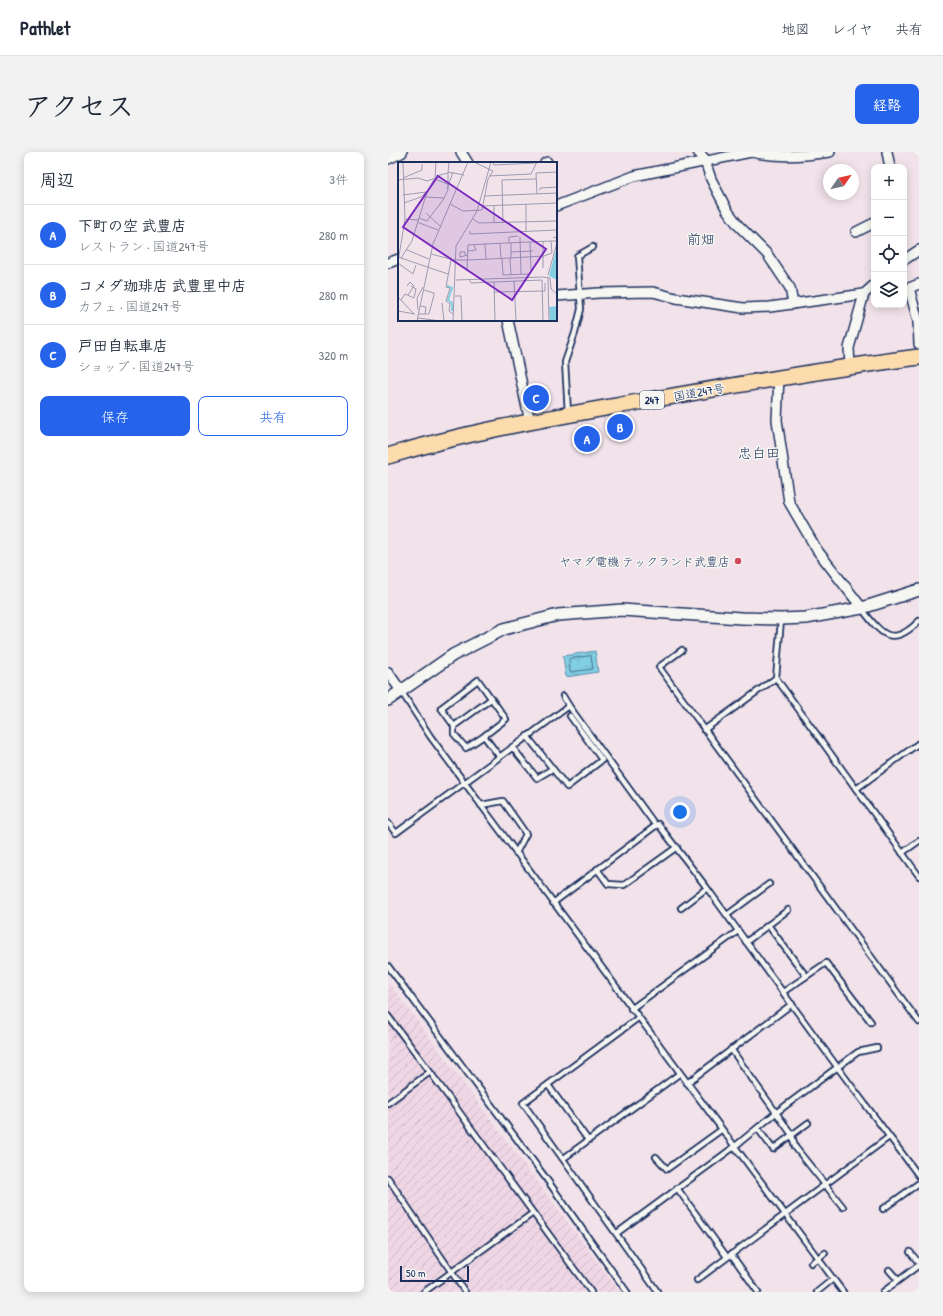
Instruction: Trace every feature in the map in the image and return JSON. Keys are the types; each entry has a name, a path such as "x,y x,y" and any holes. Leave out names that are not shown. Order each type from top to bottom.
{"highway":[{"name":"国道247号","path":"388,456 480,432 530,422 850,366 919,357"}],"street":[{"path":"388,158 401,152"},
{"path":"461,152 467,162"},
{"path":"698,152 705,161 711,179 727,210 738,225 767,254 790,288 793,304"},
{"path":"557,206 634,176 705,161 751,152 803,156 830,152"},
{"path":"887,152 889,164"},
{"path":"856,232 871,224"},
{"path":"907,258 919,250"},
{"path":"388,263 398,259"},
{"path":"907,289 919,284"},
{"path":"850,366 849,348 851,337 864,294 871,288"},
{"path":"557,296 653,292 676,298 743,308 770,307 864,294"},
{"path":"907,292 918,321 919,344"},
{"path":"508,321 530,422"},
{"path":"779,378 777,420 789,502 817,550 862,608"},
{"path":"388,700 453,655 504,629 558,615 622,610 782,619 831,614 862,608 919,590"},
{"path":"388,672 401,691"}],"lane":[{"path":"568,415 564,378 565,362 581,309 577,256 593,247"},
{"path":"862,608 883,634 893,637 902,634 919,622"},
{"path":"782,619 776,678 919,876"},
{"path":"682,650 659,667 919,1022"},
{"path":"704,730 776,678"},
{"path":"478,680 506,720 466,748 454,734 454,726 441,708 478,680"},
{"path":"401,691 430,736 480,805 679,1074 843,1292"},
{"path":"563,696 656,826"},
{"path":"454,726 491,700"},
{"path":"388,823 396,833 526,736 569,706"},
{"path":"526,736 567,787 602,760 570,716"},
{"path":"484,736 499,756"},
{"path":"856,789 919,743"},
{"path":"512,747 537,778 552,769"},
{"path":"480,805 503,802 526,834 516,853"},
{"path":"553,903 658,824 677,847 838,1068 919,1176"},
{"path":"902,853 919,841"},
{"path":"597,869 608,884 624,885 677,847"},
{"path":"727,915 769,884"},
{"path":"682,908 707,888"},
{"path":"746,942 788,910"},
{"path":"768,925 806,976"},
{"path":"631,1009 738,931"},
{"path":"783,992 826,963 871,1022"},
{"path":"388,966 545,1177 627,1292"},
{"path":"687,1083 792,1004"},
{"path":"388,1016 592,1292"},
{"path":"638,1018 523,1103 564,1158 657,1291"},
{"path":"617,1233 758,1129 777,1112 858,1052 878,1048"},
{"path":"731,1050 777,1112 792,1135 795,1147 843,1207"},
{"path":"388,1103 430,1072"},
{"path":"564,1158 679,1074"},
{"path":"548,1085 588,1140"},
{"path":"758,1129 772,1149 808,1123"},
{"path":"656,1157 667,1169 721,1130"},
{"path":"697,1280 889,1137"},
{"path":"388,1178 466,1292"},
{"path":"883,1209 919,1183"},
{"path":"677,1188 758,1292"},
{"path":"424,1292 533,1213"},
{"path":"883,1292 919,1264 910,1252"},
{"path":"811,1263 825,1253"},
{"path":"889,1270 898,1280"},
{"path":"817,1292 833,1279"}],"shaded area":[{"path":"388,982 620,1292 388,1292"}],"water":[{"path":"595,651 598,672 566,677 563,656"}],"place":[{"name":"戸田自転車店","path":"536,398"},
{"name":"コメダ珈琲店 武豊里中店","path":"620,427"},
{"name":"下町の空 武豊店","path":"587,439"},
{"name":"ヤマダ電機 テックランド武豊店","path":"738,561"}],"district":[{"name":"前畑","path":"701,238"},
{"name":"忠白田","path":"759,452"}]}
